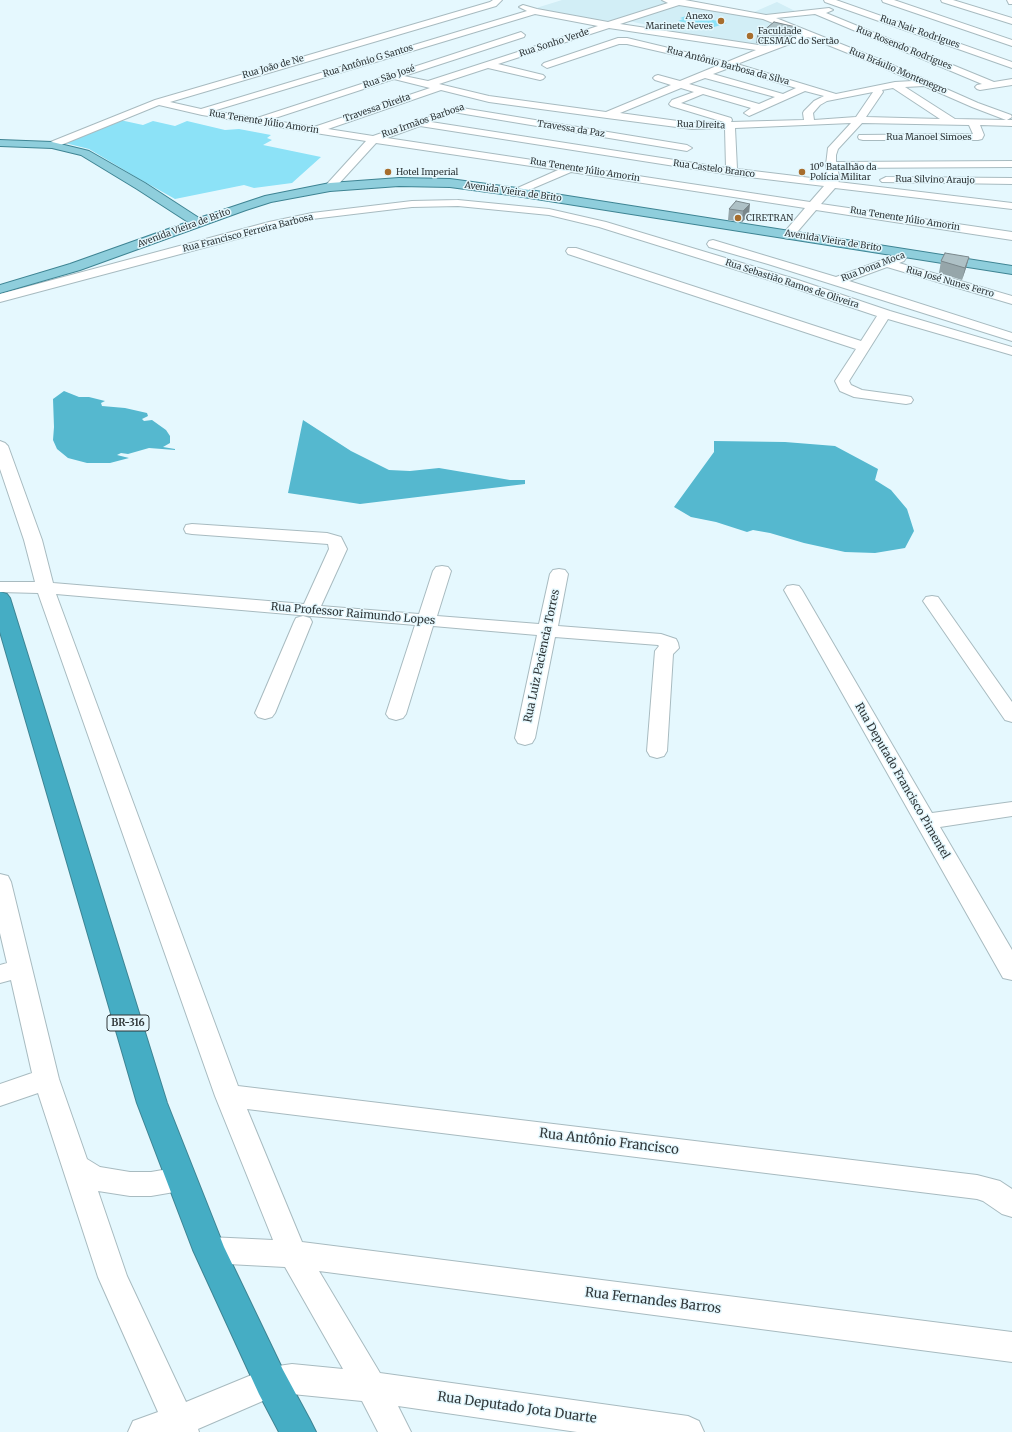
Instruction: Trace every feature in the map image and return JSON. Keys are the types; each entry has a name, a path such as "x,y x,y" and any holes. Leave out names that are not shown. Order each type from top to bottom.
{"highway":[{"name":"BR-316","path":"0,598 152,1103 180,1179 209,1250 271,1382 298,1432"}],"main road":[{"path":"0,143 52,145 71,149 91,156 198,223"},
{"name":"Avenida Vieira de Brito","path":"0,289 75,267 242,207 276,197 330,187 373,183 423,182 464,184 1012,270"},
{"path":"182,212 204,213 242,207"},
{"path":"154,239 179,224 182,220 182,212"}],"street":[{"name":"Rua Bráulio Montenegro","path":"666,0 682,1 765,17 850,50 975,105 1012,119"},
{"name":"Rua Nair Rodrigues","path":"828,0 1012,65"},
{"path":"886,0 1012,43"},
{"path":"945,0 1012,21"},
{"name":"Rua Sonho Verde","path":"429,84 682,1"},
{"name":"Rua João de Ne","path":"52,145 158,102 496,2 517,4 535,11 608,25 766,49"},
{"path":"727,10 739,5"},
{"path":"765,17 850,7"},
{"name":"Rua Antônio G Santos","path":"202,112 535,11"},
{"name":"Rua Rosendo Rodrigues","path":"815,11 993,85"},
{"path":"862,31 902,25"},
{"path":"485,26 592,50"},
{"path":"388,34 432,42"},
{"path":"498,157 766,49 809,34"},
{"name":"Rua São José","path":"256,121 391,71 529,37"},
{"name":"Rua Antônio Barbosa da Silva","path":"592,50 621,41 635,42 729,64 834,96"},
{"path":"966,48 1012,43"},
{"path":"879,46 893,44"},
{"path":"850,50 864,48"},
{"path":"539,64 592,50"},
{"path":"509,58 561,68"},
{"path":"274,60 328,73"},
{"name":"Rua Direita","path":"364,62 429,84 489,99 603,115 689,137 728,125 827,122 856,124"},
{"path":"488,65 540,77"},
{"path":"689,73 704,75 784,97"},
{"path":"658,78 761,108"},
{"path":"948,93 1012,82"},
{"path":"809,123 808,113 824,98 874,91 895,85 927,83"},
{"path":"895,85 951,121"},
{"name":"Travessa Direita","path":"314,130 441,87"},
{"path":"728,125 742,116 805,87"},
{"path":"966,90 998,94"},
{"path":"705,91 675,102 674,104 728,125"},
{"path":"874,91 889,97"},
{"path":"788,234 833,182 831,155 834,148 856,124 874,91"},
{"name":"Rua Irmãos Barbosa","path":"330,187 374,139 489,99"},
{"name":"Rua Tenente Júlio Amorin","path":"158,102 202,112 256,121 1012,236"},
{"path":"742,116 728,110 748,104"},
{"name":"Travessa da Paz","path":"456,110 567,128 689,137"},
{"path":"911,111 924,120"},
{"path":"856,124 924,120 1012,123"},
{"name":"Rua Manoel Simoes","path":"863,137 978,137 979,135 973,122"},
{"name":"Rua Castelo Branco","path":"417,123 732,172 833,182 1012,206"},
{"path":"856,124 863,137 865,146 909,147"},
{"path":"728,125 732,172"},
{"path":"682,165 689,137"},
{"path":"831,165 1012,164"},
{"path":"517,192 572,168"},
{"name":"Rua Silvino Araujo","path":"833,182 1012,181"},
{"name":"Rua Francisco Ferreira Barbosa","path":"225,237 312,216 412,204 485,204 572,217"},
{"name":"Rua Sebastião Ramos de Oliveira","path":"572,217 638,234 885,314 1012,351"},
{"path":"0,298 16,293 35,294 79,284 235,241 198,223"},
{"name":"Rua Sebastião Ramos de Oliveira","path":"698,240 837,281 1012,337"},
{"path":"572,251 864,347"},
{"name":"Rua Dona Moca","path":"837,281 888,263 909,253"},
{"name":"Rua José Nunes Ferro","path":"888,263 1012,300"},
{"path":"885,314 842,380 845,388 859,394 906,400"},
{"path":"0,446 33,540 47,594 228,1096 293,1254 371,1387 395,1432"},
{"path":"192,529 327,538 336,541 338,549 306,616 265,713"},
{"path":"396,714 423,626 442,571"},
{"name":"Rua Luiz Paciencia Torres","path":"525,738 559,574"},
{"path":"0,587 47,594"},
{"name":"Rua Deputado Francisco Pimentel","path":"793,590 1012,971"},
{"path":"0,598 47,594"},
{"name":"Rua Professor Raimundo Lopes","path":"47,594 662,646 657,750"},
{"path":"932,601 1012,716"},
{"path":"925,822 1012,809"},
{"path":"0,882 10,971 113,1277 180,1426"},
{"path":"0,1095 46,1079"},
{"name":"Rua Antônio Francisco","path":"228,1096 970,1186 990,1190 1012,1205"},
{"path":"76,1167 95,1178 130,1184 152,1184 180,1179"},
{"name":"Rua Fernandes Barros","path":"209,1250 293,1254 1012,1347"},
{"name":"Rua Deputado Jota Duarte","path":"144,1432 180,1426 271,1382 292,1379 371,1387 688,1432"}],"shaded area":[{"path":"562,0 660,0 670,2 606,24 533,9"},
{"path":"777,2 797,12 769,15 754,12"},
{"path":"678,4 774,22 807,35 769,48 648,31 656,27 629,21"},
{"path":"695,16 727,23 711,28 678,21 683,19 680,18"},
{"path":"120,120 143,125 153,121 175,126 187,121 225,130 239,129 271,135 267,138 272,140 263,145 321,157 292,183 254,188 244,185 175,199 89,149 65,143"},
{"path":"64,391 79,397 89,397 105,401 101,403 102,406 125,408 147,413 148,416 142,419 144,421 152,420 166,430 170,436 170,443 163,447 175,450 149,448 128,454 121,453 117,455 129,458 110,463 87,463 68,458 57,449 53,440 53,399"},
{"path":"303,420 351,451 389,470 410,471 439,468 510,480 525,480 525,484 360,504 288,493"},
{"path":"714,441 785,442 835,446 878,469 875,480 891,490 907,509 914,531 905,548 875,553 845,552 804,543 770,533 753,530 747,532 716,522 691,517 674,507 714,452"}],"building":[{"path":"774,22 796,27 766,38 757,36"},
{"path":"736,201 750,204 743,211 729,209"},
{"path":"945,253 969,257 965,268 941,261"}],"place":[{"name":"Anexo Marinete Neves","path":"721,21"},
{"name":"Faculdade CESMAC do Sertão","path":"750,36"},
{"name":"Hotel Imperial","path":"388,172"},
{"name":"10º Batalhão da Polícia Militar","path":"802,172"},
{"name":"CIRETRAN","path":"738,218"}]}
